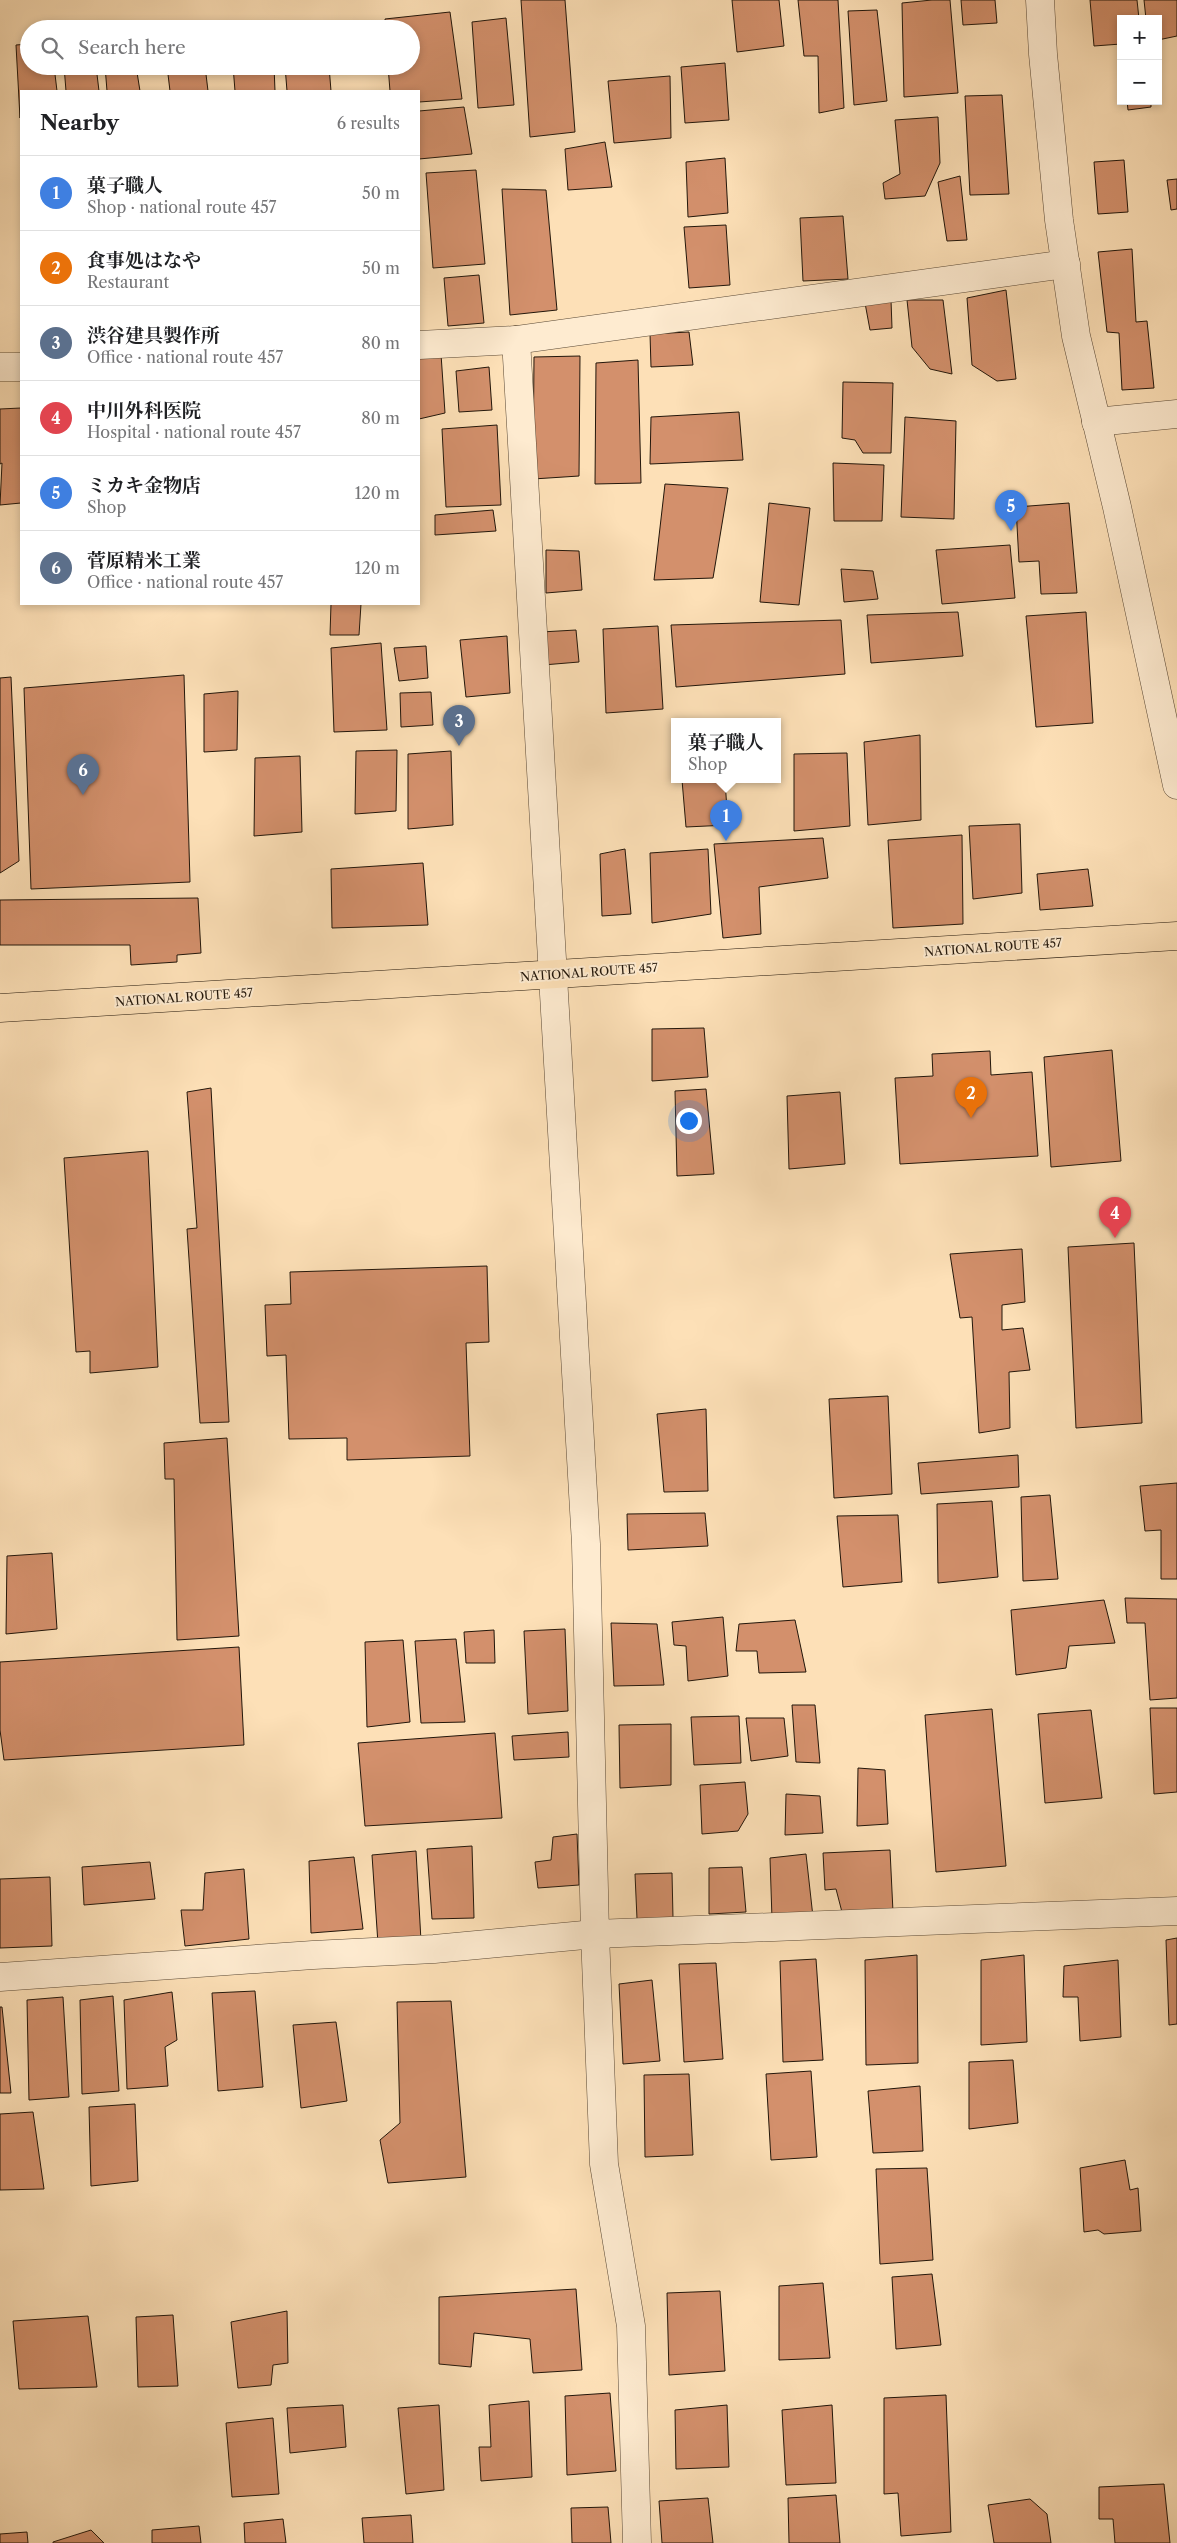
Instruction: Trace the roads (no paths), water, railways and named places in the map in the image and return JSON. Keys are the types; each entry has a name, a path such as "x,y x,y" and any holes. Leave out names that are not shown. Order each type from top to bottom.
{"highway":[{"name":"NATIONAL ROUTE 457","path":"0,1008 1177,936"}],"street":[{"path":"1040,0 1044,64 1066,264 1076,336 1159,697 1177,785"},
{"path":"420,345 516,340 1066,264"},
{"path":"516,340 555,974 586,1544 595,1934 604,2164 631,2326 637,2543"},
{"path":"0,368 20,367"},
{"path":"1096,422 1177,414"},
{"path":"0,1977 313,1954 434,1949 595,1934 1177,1911"}],"place":[{"name":"ミカキ金物店","path":"1011,531"},
{"name":"渋谷建具製作所","path":"459,746"},
{"name":"菅原精米工業","path":"83,795"},
{"name":"菓子職人","path":"726,841"},
{"name":"食事処はなや","path":"971,1118"},
{"name":"中川外科医院","path":"1115,1238"}]}
